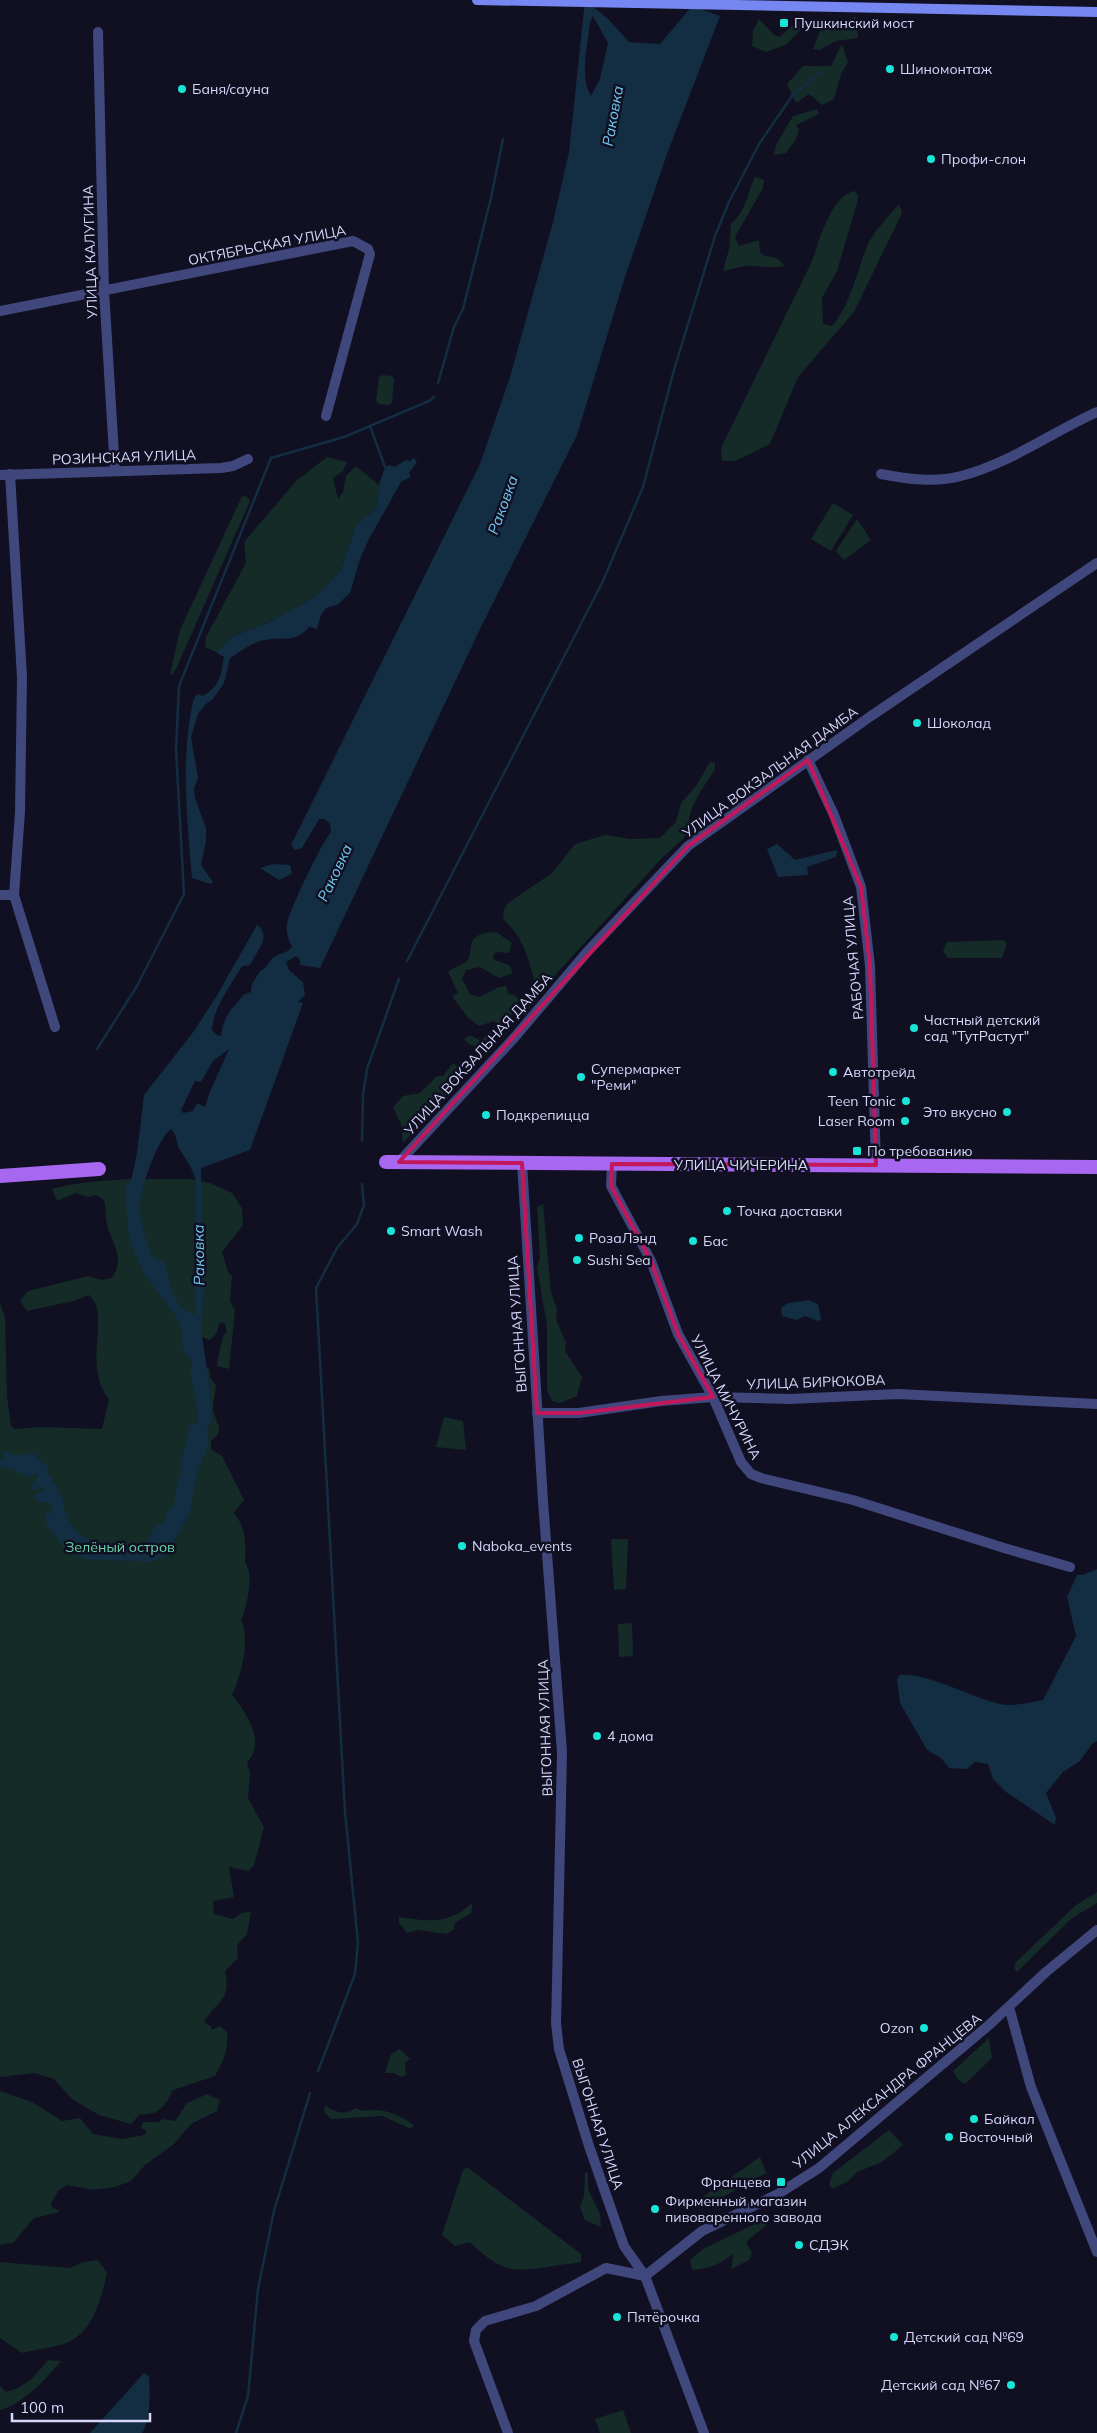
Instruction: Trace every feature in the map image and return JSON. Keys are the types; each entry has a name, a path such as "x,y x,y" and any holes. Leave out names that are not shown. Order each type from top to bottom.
{"main road":[{"path":"476,0 1097,12"},
{"name":"УЛИЦА ЧИЧЕРИНА","path":"392,1162 1097,1167"},
{"path":"0,1176 99,1169"}],"street":[{"name":"УЛИЦА КАЛУГИНА","path":"98,32 104,290 115,471"},
{"name":"ОКТЯБРЬСКАЯ УЛИЦА","path":"0,311 349,242 368,249 370,254 326,416"},
{"path":"881,474 904,478 937,480 960,476 989,466 1097,412"},
{"name":"РОЗИНСКАЯ УЛИЦА","path":"5,475 221,468 233,466 248,459"},
{"path":"5,475 22,676 20,812 14,895 55,1027"},
{"name":"УЛИЦА ВОКЗАЛЬНАЯ ДАМБА","path":"392,1162 514,1038 588,951 688,846 808,760 1097,563"},
{"name":"РАБОЧАЯ УЛИЦА","path":"808,760 834,815 861,887 870,966 876,1165"},
{"path":"0,895 14,895"},
{"name":"ВЫГОННАЯ УЛИЦА","path":"522,1163 537,1413 562,1752 556,2013 559,2048 589,2146 624,2246 645,2276"},
{"name":"УЛИЦА МИЧУРИНА","path":"612,1164 612,1186 651,1261 678,1334 713,1397 741,1462 751,1474 853,1500 1070,1567"},
{"name":"УЛИЦА БИРЮКОВА","path":"537,1413 580,1413 661,1401 713,1397 790,1399 898,1394 1097,1404"},
{"name":"УЛИЦА АЛЕКСАНДРА ФРАНЦЕВА","path":"645,2276 702,2231 778,2194 819,2168 1009,2008 1046,1972 1097,1930"},
{"path":"1009,2008 1031,2087 1097,2252"},
{"path":"508,2433 474,2341 476,2330 485,2321 536,2306 606,2268 645,2276 704,2433"}],"highlighted area":[{"path":"808,760 861,887 870,966 876,1165 612,1164 611,1186 651,1261 678,1334 713,1397 579,1413 537,1413 522,1163 399,1162 688,846"}],"green space":[{"path":"856,17 858,38 836,41 819,50 813,49 824,21 834,23"},
{"path":"759,19 774,35 779,37 797,22 805,24 787,44 766,52 752,46 753,30"},
{"path":"842,44 848,62 841,74 834,99 822,105 809,94 796,103 787,84 803,66 831,66"},
{"path":"817,109 819,114 796,125 799,130 796,139 786,153 774,155 776,145 793,116"},
{"path":"755,177 764,180 763,188 735,237 739,246 759,240 760,252 765,256 779,260 784,266 749,266 723,271 729,249 731,224 740,214"},
{"path":"855,191 858,196 857,203 837,271 822,298 823,324 832,326 839,317 853,286 868,244 874,234 899,204 902,213 854,312 798,377 770,444 735,461 722,461 721,448 813,259 828,219 840,200 847,194"},
{"path":"382,375 392,376 394,379 392,403 388,405 379,404 376,401 379,377"},
{"path":"327,457 347,462 343,471 333,478 338,499 343,492 346,476 356,466 379,485 377,507 356,525 340,571 316,596 269,622 231,637 216,652 205,647 206,637 246,563 244,542 296,481"},
{"path":"242,496 247,497 250,501 172,675 170,674 180,630"},
{"path":"833,503 853,515 831,551 811,539"},
{"path":"857,519 871,540 844,560 836,551"},
{"path":"710,762 715,763 715,769 693,806 690,814 689,830 683,839 662,858 538,994 522,944 511,927 503,919 504,909 508,903 552,873 575,844 605,835 631,839 660,838 676,822 681,803 696,786"},
{"path":"496,932 512,943 509,953 496,952 493,956 494,960 509,965 513,973 499,978 480,967 466,970 462,979 470,994 480,997 499,987 506,986 508,994 514,995 520,1000 500,1033 484,1050 469,1044 464,1039 470,1035 481,1041 497,1024 494,1021 479,1026 468,1018 452,996 458,993 448,972 466,962 469,958 474,939 485,933"},
{"path":"1004,940 1007,944 1002,958 948,958 943,951 947,942"},
{"path":"453,1063 466,1073 403,1143 401,1124 393,1107 403,1096 420,1093 437,1076 443,1076"},
{"name":"Зелёный остров","path":"190,1179 210,1183 232,1193 242,1208 243,1225 222,1252 228,1272 232,1276 230,1301 235,1310 229,1369 217,1366 223,1336 227,1332 225,1324 220,1322 216,1334 210,1340 202,1337 205,1367 209,1368 211,1379 216,1385 213,1409 219,1430 216,1437 211,1441 211,1449 222,1456 244,1500 234,1513 241,1524 244,1535 245,1561 249,1571 249,1589 241,1620 245,1636 244,1657 239,1678 232,1695 248,1719 255,1737 253,1754 247,1762 250,1773 248,1798 264,1827 254,1865 249,1871 229,1867 234,1897 213,1901 214,1914 233,1919 241,1913 251,1912 247,1934 237,1945 238,1958 225,1971 227,1981 225,1995 204,2022 211,2026 212,2030 220,2026 227,2032 225,2055 221,2065 215,2076 173,2090 161,2108 152,2113 140,2114 131,2124 99,2115 72,2099 54,2079 35,2073 0,2077 0,1303 5,1317 7,1396 11,1426 15,1429 39,1427 102,1429 109,1399 101,1386 97,1371 98,1315 95,1304 89,1295 73,1301 27,1311 20,1301 28,1291 88,1276 101,1280 112,1278 118,1264 117,1251 107,1224 104,1200 96,1195 88,1197 76,1193 57,1201 52,1189 86,1182"},
{"path":"543,1204 551,1292 557,1309 556,1319 566,1343 565,1351 582,1377 577,1396 560,1403 552,1401 547,1390 547,1325 537,1268 540,1257 537,1207"},
{"path":"444,1417 463,1421 466,1450 436,1447"},
{"path":"611,1539 628,1539 626,1589 614,1590"},
{"path":"632,1623 633,1656 619,1657 618,1624"},
{"path":"1097,1892 1097,1903 1072,1918 1017,1972 1014,1968 1016,1962 1076,1905"},
{"path":"473,1902 471,1913 455,1923 454,1929 447,1934 417,1930 407,1933 399,1923 399,1917 421,1920 448,1918 465,1909"},
{"path":"989,2038 992,2058 965,2084 958,2080 953,2071"},
{"path":"400,2049 410,2059 405,2063 406,2075 401,2077 394,2073 385,2073 391,2054"},
{"path":"0,2091 32,2102 62,2121 80,2118 93,2134 122,2139 145,2135 147,2131 141,2128 143,2122 159,2122 163,2119 175,2121 187,2103 207,2094 220,2100 217,2111 191,2124 174,2144 145,2165 131,2181 115,2187 93,2190 67,2185 59,2190 50,2205 60,2212 34,2218 14,2242 0,2245"},
{"path":"325,2105 332,2110 340,2112 348,2112 355,2108 385,2111 414,2125 411,2129 382,2116 331,2119 324,2112"},
{"path":"889,2130 903,2145 882,2162 857,2172 847,2182 832,2189 829,2184 833,2173"},
{"path":"760,2157 766,2173 707,2206 704,2196"},
{"path":"467,2167 581,2254 581,2262 528,2269 508,2268 490,2259 470,2242 455,2246 442,2235 463,2170"},
{"path":"585,2172 588,2173 588,2189 600,2214 601,2227 585,2220 580,2207 584,2196"},
{"path":"767,2218 770,2222 746,2242 752,2253 749,2260 731,2269 734,2253 714,2265 692,2270 690,2260 703,2249"},
{"path":"98,2260 107,2273 102,2294 89,2324 74,2339 64,2344 22,2353 0,2338 0,2262 70,2268 84,2262"},
{"path":"48,2360 61,2361 25,2397 0,2410 0,2386 6,2392 19,2387 34,2376"},
{"path":"623,2410 631,2433 600,2433 595,2419"}],"water":[{"name":"Раковка","path":"585,0 608,19 629,42 660,44 692,6 720,16 667,154 623,283 577,435 480,629 320,968 300,965 300,960 296,956 286,962 289,970 303,982 305,995 298,1002 303,1003 250,1150 201,1168 202,1232 206,1258 201,1330 209,1382 212,1423 207,1427 209,1443 197,1474 190,1513 171,1547 162,1557 152,1562 85,1559 62,1545 46,1523 45,1515 52,1513 52,1507 48,1502 39,1502 34,1498 36,1494 44,1490 43,1487 36,1490 30,1488 38,1475 36,1473 30,1477 12,1469 0,1468 0,1459 5,1457 2,1451 8,1451 12,1455 25,1455 32,1452 41,1462 50,1466 47,1470 59,1490 70,1522 82,1536 97,1543 125,1546 129,1550 146,1544 155,1526 161,1524 165,1519 165,1514 174,1504 178,1479 182,1471 179,1465 186,1445 189,1425 197,1423 197,1412 190,1375 192,1367 190,1356 186,1356 181,1342 183,1334 177,1318 145,1275 129,1240 125,1188 131,1181 137,1153 144,1095 194,1031 216,997 257,925 263,934 261,945 250,965 242,966 219,1005 212,1030 218,1036 221,1036 225,1019 232,1008 243,995 251,992 252,984 260,971 274,957 292,947 288,939 287,930 289,916 313,862 331,832 330,824 325,819 319,819 302,848 295,850 291,845 480,464 510,377 553,222 569,152","holes":["593,16 608,43 600,79 591,96 587,88 585,70 590,22","229,1049 205,1107 197,1103 193,1111 183,1113 181,1110 195,1081 201,1082 213,1061","171,1129 173,1131 179,1148 191,1168 196,1181 195,1315 180,1307 172,1291 165,1263 152,1256 144,1234 140,1211 145,1180 160,1144"]},
{"path":"414,458 417,462 409,473 411,477 401,482 369,539 360,559 350,593 337,605 326,608 321,615 317,629 309,627 303,633 293,638 260,641 230,658 224,683 212,700 198,714 191,737 198,778 194,788 195,798 206,828 206,841 201,865 213,882 211,884 192,878 186,787 187,742 194,698 198,694 202,696 208,693 216,685 220,676 224,657 216,652 231,637 269,622 316,596 340,571 356,525 377,507 379,485 385,467 389,465 395,467 406,460 410,461"},
{"path":"777,844 795,860 837,850 836,857 807,867 808,875 778,877 767,849"},
{"path":"274,864 290,865 292,874 279,880 260,868"},
{"path":"808,1300 818,1304 821,1320 818,1321 805,1316 797,1320 782,1316 781,1309 786,1304"},
{"path":"1097,1569 1097,1741 1092,1744 1080,1761 1063,1772 1046,1793 1056,1818 1055,1825 1006,1792 993,1779 988,1764 975,1762 967,1769 949,1768 941,1758 927,1750 900,1703 897,1679 900,1675 923,1677 1005,1705 1043,1700 1076,1636 1067,1597 1077,1575 1083,1575"},
{"path":"144,2373 149,2376 150,2398 147,2420 142,2433 90,2433"}],"waterway":[{"path":"407,961 603,581 643,487 674,370 715,236 729,202 759,144 792,96 821,72"},
{"path":"438,383 454,327 463,309 491,198 503,139"},
{"path":"370,426 429,401 434,397"},
{"path":"97,1049 137,986 184,894 176,749 179,686 271,458 344,437 370,426 385,467"},
{"path":"362,1141 363,1095 367,1069 399,979"},
{"path":"318,2071 355,1974 358,1943 345,1812 316,1288 337,1248 357,1224 364,1205 362,1184"},
{"path":"236,2433 248,2396 258,2289 274,2211 310,2093"}],"place":[{"name":"Пушкинский мост","path":"784,23"},
{"name":"Шиномонтаж","path":"890,69"},
{"name":"Баня/сауна","path":"182,89"},
{"name":"Профи-слон","path":"931,159"},
{"name":"Шоколад","path":"917,723"},
{"name":"Частный детский сад \"ТутРастут\"","path":"914,1028"},
{"name":"Автотрейд","path":"833,1072"},
{"name":"Супермаркет \"Реми\"","path":"581,1077"},
{"name":"Teen Tonic","path":"906,1101"},
{"name":"Это вкусно","path":"1007,1112"},
{"name":"Подкрепицца","path":"486,1115"},
{"name":"Laser Room","path":"905,1121"},
{"name":"По требованию","path":"857,1151"},
{"name":"Точка доставки","path":"727,1211"},
{"name":"Smart Wash","path":"391,1231"},
{"name":"РозаЛэнд","path":"579,1238"},
{"name":"Бас","path":"693,1241"},
{"name":"Sushi Sea","path":"577,1260"},
{"name":"Naboka_events","path":"462,1546"},
{"name":"4 дома","path":"597,1736"},
{"name":"Ozon","path":"924,2028"},
{"name":"Байкал","path":"974,2119"},
{"name":"Восточный","path":"949,2137"},
{"name":"Францева","path":"781,2182"},
{"name":"Фирменный магазин пивоваренного завода","path":"655,2209"},
{"name":"СДЭК","path":"799,2245"},
{"name":"Пятёрочка","path":"617,2317"},
{"name":"Детский сад №69","path":"894,2337"},
{"name":"Детский сад №67","path":"1011,2385"}]}
